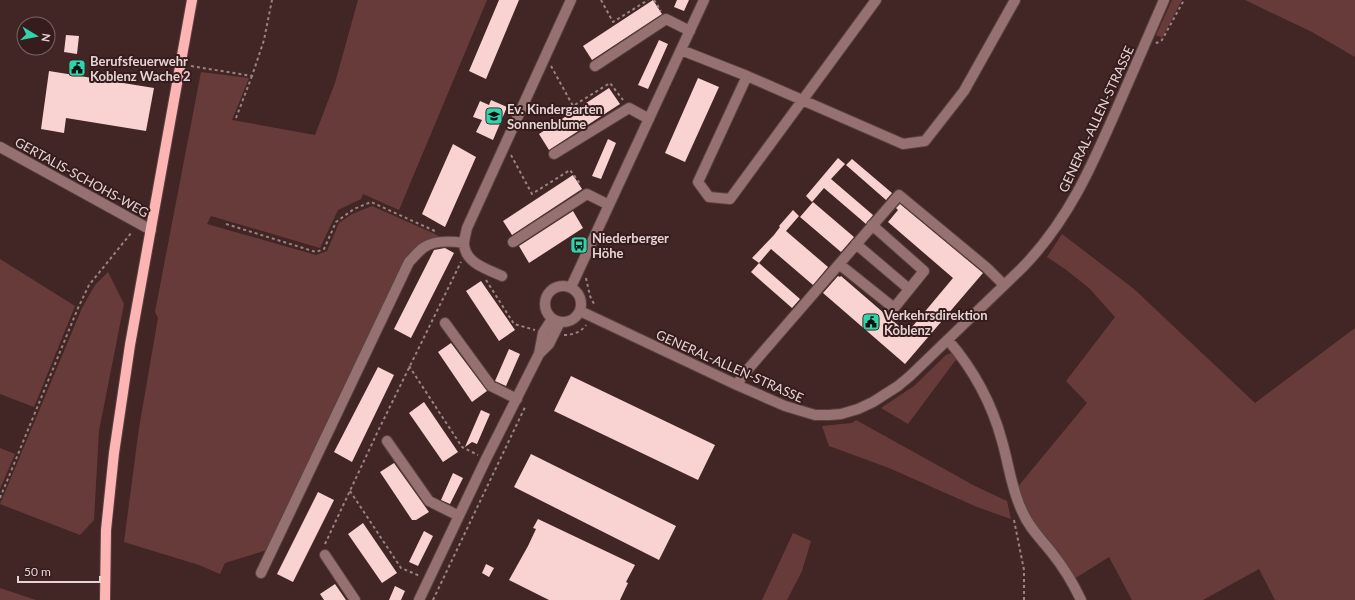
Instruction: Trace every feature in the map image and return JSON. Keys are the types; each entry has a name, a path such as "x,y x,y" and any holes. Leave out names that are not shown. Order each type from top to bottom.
{"main road":[{"path":"105,600 106,530 114,453 130,345 192,0"}],"street":[{"path":"502,276 475,264 465,247 467,228 571,0"},
{"path":"571,287 704,0"},
{"path":"746,76 698,182 709,197 730,199 876,0"},
{"path":"681,50 746,76 903,144 925,141 964,91 1015,0"},
{"name":"GENERAL-ALLEN-STRASSE","path":"580,311 737,385 800,412 815,415 841,414 858,409 886,394 910,376 1040,249 1057,227 1073,201 1109,128 1164,0"},
{"path":"595,66 666,19 690,31"},
{"path":"554,154 629,108 649,119"},
{"name":"GERTALIS-SCHOHS-WEG","path":"0,147 151,230"},
{"path":"513,242 588,194 609,205"},
{"path":"737,385 743,375 899,194 987,268 1004,285"},
{"path":"839,264 894,308 924,271 872,225"},
{"path":"261,573 409,262 423,248 442,241 450,241 465,247"},
{"path":"856,244 909,289"},
{"path":"560,285 571,287 579,295 581,303 580,311 572,320 566,322 556,320 548,315 544,305 547,294 555,287 560,285"},
{"path":"419,600 539,354 548,344 548,334 556,320"},
{"path":"446,323 491,386 517,399"},
{"path":"948,340 959,352 972,371 988,402 999,428 1012,485 1023,514 1035,534 1065,569 1081,600"},
{"path":"387,441 429,501 459,516"},
{"path":"325,555 355,600"}],"path":[{"path":"236,118 264,40 272,0"},
{"path":"601,0 613,22 648,0"},
{"path":"1148,38 1157,43 1162,40 1184,0"},
{"path":"542,62 552,67 573,106 610,83 629,108"},
{"path":"180,65 252,76"},
{"path":"503,149 511,155 532,194 570,170 588,194"},
{"path":"226,224 316,252 324,249 336,222 354,209 371,202 436,231 450,241"},
{"path":"0,498 78,308 89,285 139,223"},
{"path":"325,555 320,555 465,247"},
{"path":"475,264 514,324 548,334 568,335 577,333 584,329 595,306 590,296 586,278 588,273"},
{"path":"563,340 568,335"},
{"path":"409,366 462,447 486,460"},
{"path":"433,600 529,400"},
{"path":"350,491 402,568 429,580"},
{"path":"1012,513 1018,534 1024,570 1024,600"}],"shaded area":[{"path":"358,0 487,0 399,210 363,194 361,199 338,210 320,248 211,216 207,224 316,255 327,251 339,223 352,214 372,206 441,238 421,246 267,550 225,563 220,574 199,565 124,542 139,428 158,318 155,312 201,72 249,78 232,120 315,135 335,83"},
{"path":"1172,0 1182,0 1162,38 1156,35"},
{"path":"1245,0 1355,0 1355,57 1312,32"},
{"path":"1062,234 1134,289 1255,403 1355,328 1355,600 1275,600 1259,569 1203,600 1132,600 1109,557 1074,579 1037,533 1016,489 1087,403 1066,381 1115,317 1089,288 1047,257"},
{"path":"0,259 75,306 34,407 0,394"},
{"path":"108,272 124,304 99,431 94,520 80,535 0,504 82,308 95,285"},
{"path":"952,353 958,357 908,424 881,408 914,386 946,355"},
{"path":"856,420 975,486 1007,501 1011,519 977,507 889,468 829,446 822,426 852,423"},
{"path":"0,448 15,454 0,489"},
{"path":"793,533 811,541 802,571 787,600 762,600"},
{"path":"0,588 36,600 0,600"}],"building":[{"path":"499,0 519,0 486,79 469,71"},
{"path":"653,0 662,14 592,60 583,46"},
{"path":"677,0 689,0 684,11 674,7"},
{"path":"66,35 79,36 77,54 64,52"},
{"path":"659,40 668,44 648,89 638,85"},
{"path":"49,71 154,88 146,131 66,118 64,133 41,129"},
{"path":"698,78 719,87 685,162 665,153"},
{"path":"609,88 620,104 549,150 539,134"},
{"path":"491,100 507,107 493,140 476,132 482,120 473,117 480,101 489,105"},
{"path":"608,139 616,143 601,179 592,176"},
{"path":"453,144 476,157 445,227 422,214"},
{"path":"838,158 845,164 831,179 873,215 866,224 824,188 812,202 806,196"},
{"path":"852,159 892,193 886,200 846,165"},
{"path":"573,175 582,189 512,235 503,221"},
{"path":"813,202 854,237 841,252 800,217"},
{"path":"900,204 983,273 905,364 823,293 838,276 841,276 907,333 953,278 888,222 898,210 896,208"},
{"path":"793,210 799,216 786,231 828,267 813,285 771,249 759,263 752,258 774,235 780,227 779,226"},
{"path":"573,211 583,228 529,263 519,246"},
{"path":"445,248 454,253 411,338 394,329 434,250"},
{"path":"759,263 800,299 792,308 751,272"},
{"path":"481,281 515,330 499,341 466,291"},
{"path":"451,343 487,391 472,402 438,352"},
{"path":"509,349 520,354 506,386 495,381"},
{"path":"378,367 394,375 352,462 334,452"},
{"path":"571,376 715,445 698,480 554,411"},
{"path":"424,402 458,452 443,462 409,413"},
{"path":"481,410 490,414 477,444 472,442 465,447"},
{"path":"531,454 676,526 659,560 514,487"},
{"path":"394,463 429,512 416,520 412,520 380,472"},
{"path":"453,473 463,478 450,504 441,500"},
{"path":"318,492 334,500 293,582 277,574"},
{"path":"538,519 635,565 626,582 628,583 620,600 549,600 509,580 528,546 536,529 533,528"},
{"path":"363,523 397,573 382,583 348,534"},
{"path":"424,531 433,536 418,566 409,562"},
{"path":"486,564 494,568 489,577 482,573"},
{"path":"335,584 346,600 324,600 320,594"},
{"path":"395,586 405,591 401,600 389,600"}],"place":[{"name":"Berufsfeuerwehr Koblenz Wache 2","path":"77,68"},
{"name":"Ev. Kindergarten Sonnenblume","path":"494,116"},
{"name":"Niederberger Höhe","path":"579,245"},
{"name":"Verkehrsdirektion Koblenz","path":"871,322"}]}
